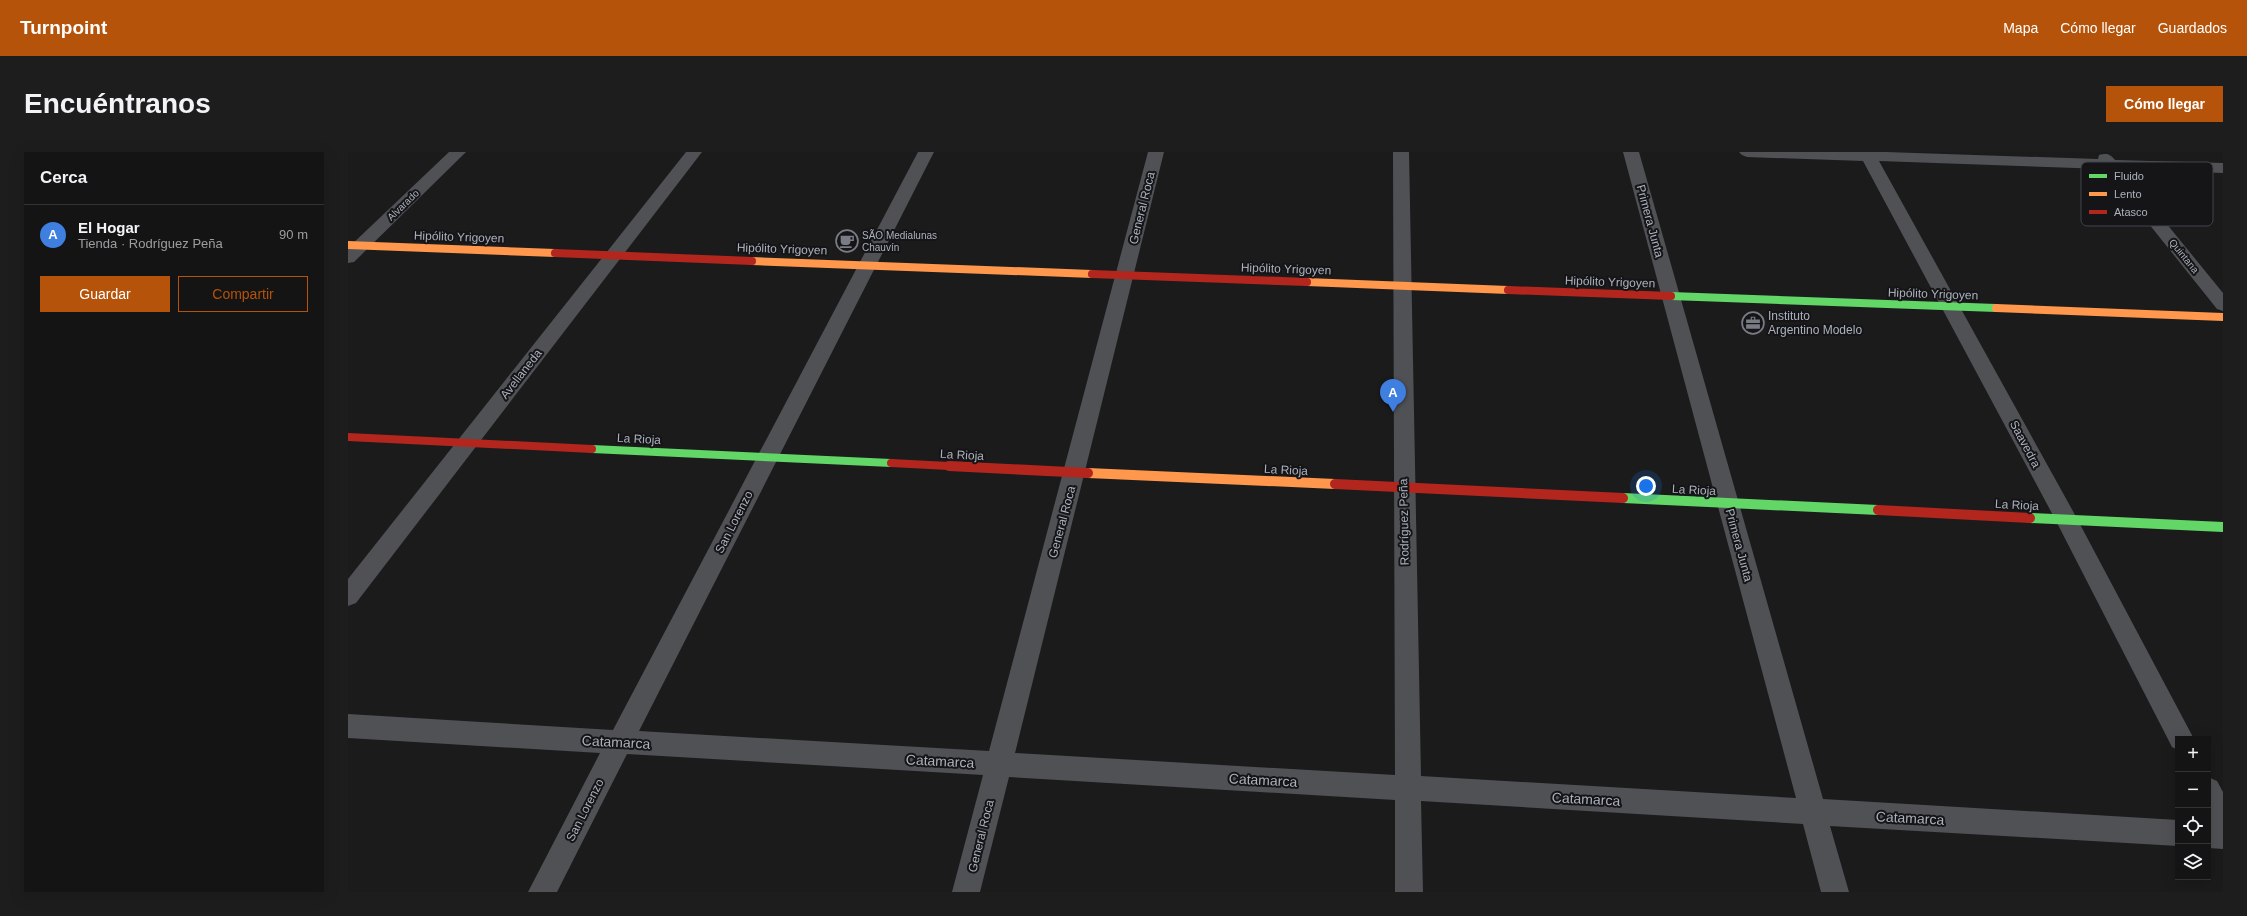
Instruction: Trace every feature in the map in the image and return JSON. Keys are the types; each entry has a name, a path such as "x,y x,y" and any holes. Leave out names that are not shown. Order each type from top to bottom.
{"street":[{"name":"Alvarado","path":"348,258 354,245 458,152"},
{"name":"Avellaneda","path":"348,596 694,152"},
{"name":"San Lorenzo","path":"542,892 926,152"},
{"name":"General Roca","path":"966,892 1156,152"},
{"name":"Rodríguez Peña","path":"1401,152 1403,286 1403,488 1409,892"},
{"name":"Primera Junta","path":"1631,152 1835,892"},
{"path":"1747,152 2105,158 2152,162"},
{"name":"Saavedra","path":"1867,154 2066,519 2179,736"},
{"path":"2213,167 2223,168"},
{"name":"Quintana","path":"2160,226 2223,305"},
{"name":"Hipólito Yrigoyen","path":"354,245 2223,317"},
{"name":"La Rioja","path":"348,437 2223,527"},
{"name":"Catamarca","path":"348,726 2175,834"},
{"path":"2211,796 2223,819"},
{"path":"2211,835 2223,836"}],"traffic: fast":[{"path":"1671,296 1996,308"},
{"path":"592,449 891,463"},
{"path":"1623,498 1878,510"},
{"path":"2030,518 2223,527"}],"traffic: slow":[{"path":"348,245 555,253"},
{"path":"752,261 1092,274"},
{"path":"1307,282 1508,290"},
{"path":"1996,308 2223,317"},
{"path":"1088,473 1335,484"}],"traffic: jam":[{"path":"555,253 752,261"},
{"path":"1092,274 1307,282"},
{"path":"1508,290 1671,296"},
{"path":"348,437 592,449"},
{"path":"891,463 1088,473"},
{"path":"1335,484 1623,498"},
{"path":"1878,510 2030,518"}],"place":[{"name":"SÃO Medialunas Chauvín","path":"847,241"},
{"name":"Instituto Argentino Modelo","path":"1753,323"},
{"name":"El Hogar","path":"1393,412"}]}
